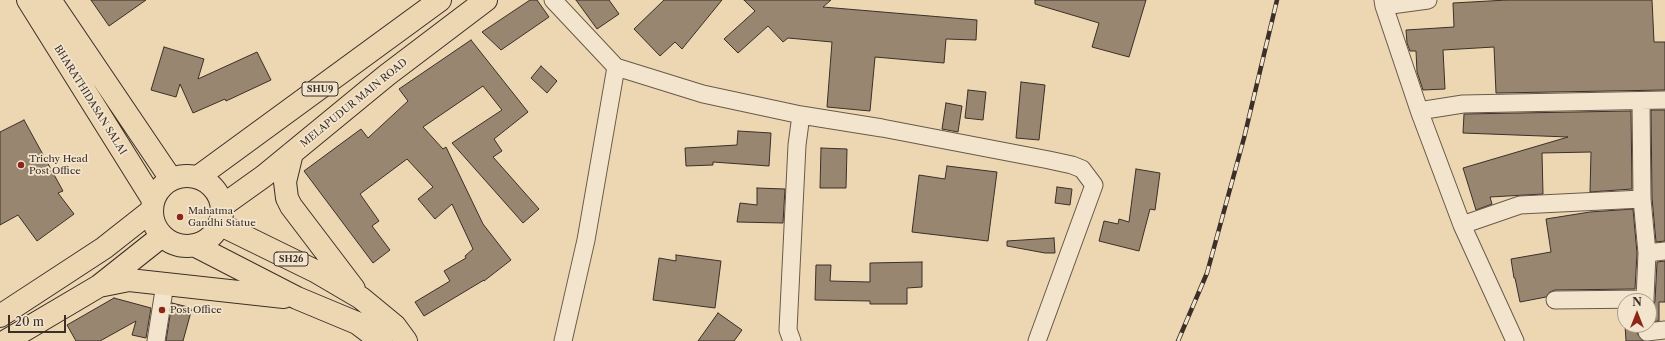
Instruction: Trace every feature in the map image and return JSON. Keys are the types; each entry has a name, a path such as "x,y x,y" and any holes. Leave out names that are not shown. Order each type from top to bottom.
{"main road":[{"name":"BHARATHIDASAN SALAI","path":"28,0 152,205"},
{"name":"BHARATHIDASAN SALAI","path":"50,0 171,179"},
{"name":"SHU9","path":"198,177 440,0"},
{"name":"MELAPUDUR MAIN ROAD","path":"221,215 387,75 486,0"},
{"path":"292,154 285,182 287,198 291,206 361,298"},
{"path":"0,316 104,248 152,205 163,184 171,179 189,176 198,177 207,182 215,189 220,198 221,215 209,237 194,245 182,246 171,242 162,236 156,228 152,205"},
{"name":"SH26","path":"221,215 361,298 395,326 406,341"},
{"path":"6,341 99,286 162,236"},
{"path":"194,245 381,341"},
{"path":"99,286 129,280 298,298"}],"street":[{"path":"553,0 616,67 703,94 801,115 882,128 1049,160 1072,165 1082,169 1094,185 1037,341"},
{"path":"1428,0 1383,3 1420,113 1462,225 1515,341"},
{"path":"564,341 586,240 616,67"},
{"path":"1420,113 1425,110 1463,104 1590,100 1665,100"},
{"path":"1641,101 1642,199 1647,253 1645,293"},
{"path":"792,341 788,330 788,323 797,145 801,115"},
{"path":"1462,225 1520,205 1642,199"},
{"path":"1647,253 1665,251"},
{"path":"156,341 165,284"},
{"path":"1556,300 1617,300"}],"building":[{"path":"91,0 146,0 109,26"},
{"path":"530,0 537,0 549,17 501,50 482,32"},
{"path":"576,0 609,0 619,14 597,29"},
{"path":"664,0 722,0 682,49 675,42 660,56 634,29"},
{"path":"744,0 831,0 823,7 977,20 976,40 946,39 944,63 875,57 870,111 827,107 832,42 788,38 783,42 768,26 738,53 724,39 755,11"},
{"path":"1035,0 1146,0 1129,57 1092,47 1099,23 1035,4"},
{"path":"1507,0 1652,0 1654,42 1665,42 1665,90 1496,93 1494,47 1443,50 1445,89 1423,90 1417,72 1416,51 1410,51 1407,43 1406,30 1454,27 1453,3"},
{"path":"471,40 528,112 494,139 502,151 493,157 539,209 523,223 452,143 502,110 483,86 423,127 443,149 446,147 483,224 511,260 484,281 424,316 415,302 450,281 444,271 466,258 465,256 473,249 452,204 435,219 418,199 433,187 407,159 360,194 379,221 372,226 390,250 373,263 304,171 361,129 368,138 408,101 399,89"},
{"path":"164,47 204,59 198,79 257,52 271,80 226,101 225,99 193,113 180,84 176,97 151,90"},
{"path":"541,66 557,81 547,93 531,78"},
{"path":"1021,82 1045,85 1039,140 1016,138"},
{"path":"968,90 986,92 983,120 965,118"},
{"path":"946,103 962,106 958,132 942,129"},
{"path":"1651,110 1665,110 1665,241 1656,242 1652,198"},
{"path":"1631,111 1632,189 1590,192 1591,152 1542,153 1543,194 1490,197 1492,204 1476,210 1463,168 1568,137 1463,133 1464,114"},
{"path":"24,120 63,191 58,193 74,214 37,241 18,215 0,225 0,132"},
{"path":"738,131 771,133 769,166 713,162 713,165 686,166 685,148 737,145"},
{"path":"821,148 847,149 846,188 820,188"},
{"path":"947,166 997,172 988,241 912,232 919,175 945,179"},
{"path":"1136,169 1160,173 1155,210 1150,209 1139,251 1099,241 1104,221 1118,224 1119,219 1129,222"},
{"path":"1057,187 1072,189 1070,205 1055,203"},
{"path":"757,188 785,189 783,223 737,222 740,203 757,205"},
{"path":"1633,209 1637,253 1635,289 1555,290 1550,292 1546,297 1520,302 1511,259 1551,252 1546,219 1590,212"},
{"path":"1054,238 1055,253 1045,253 1007,246 1007,241"},
{"path":"676,255 721,261 715,308 653,300 659,258 676,261"},
{"path":"1665,261 1665,302 1659,302 1659,321 1657,321 1657,293 1655,293 1657,262"},
{"path":"922,262 922,287 907,288 907,304 870,304 870,301 815,300 816,265 831,265 830,281 870,282 870,263"},
{"path":"114,298 151,308 146,338 132,335 136,321 100,341 76,341 67,325"},
{"path":"172,303 192,308 183,341 166,341"},
{"path":"718,313 742,330 734,341 698,341"},
{"path":"1626,333 1637,333 1643,341 1626,341"}],"railway":[{"path":"1178,341 1207,273 1244,138 1277,0"}],"place":[{"name":"Trichy Head Post Office","path":"21,165"},
{"name":"Mahatma Gandhi Statue","path":"180,217"},
{"name":"Post Office","path":"162,310"}]}
